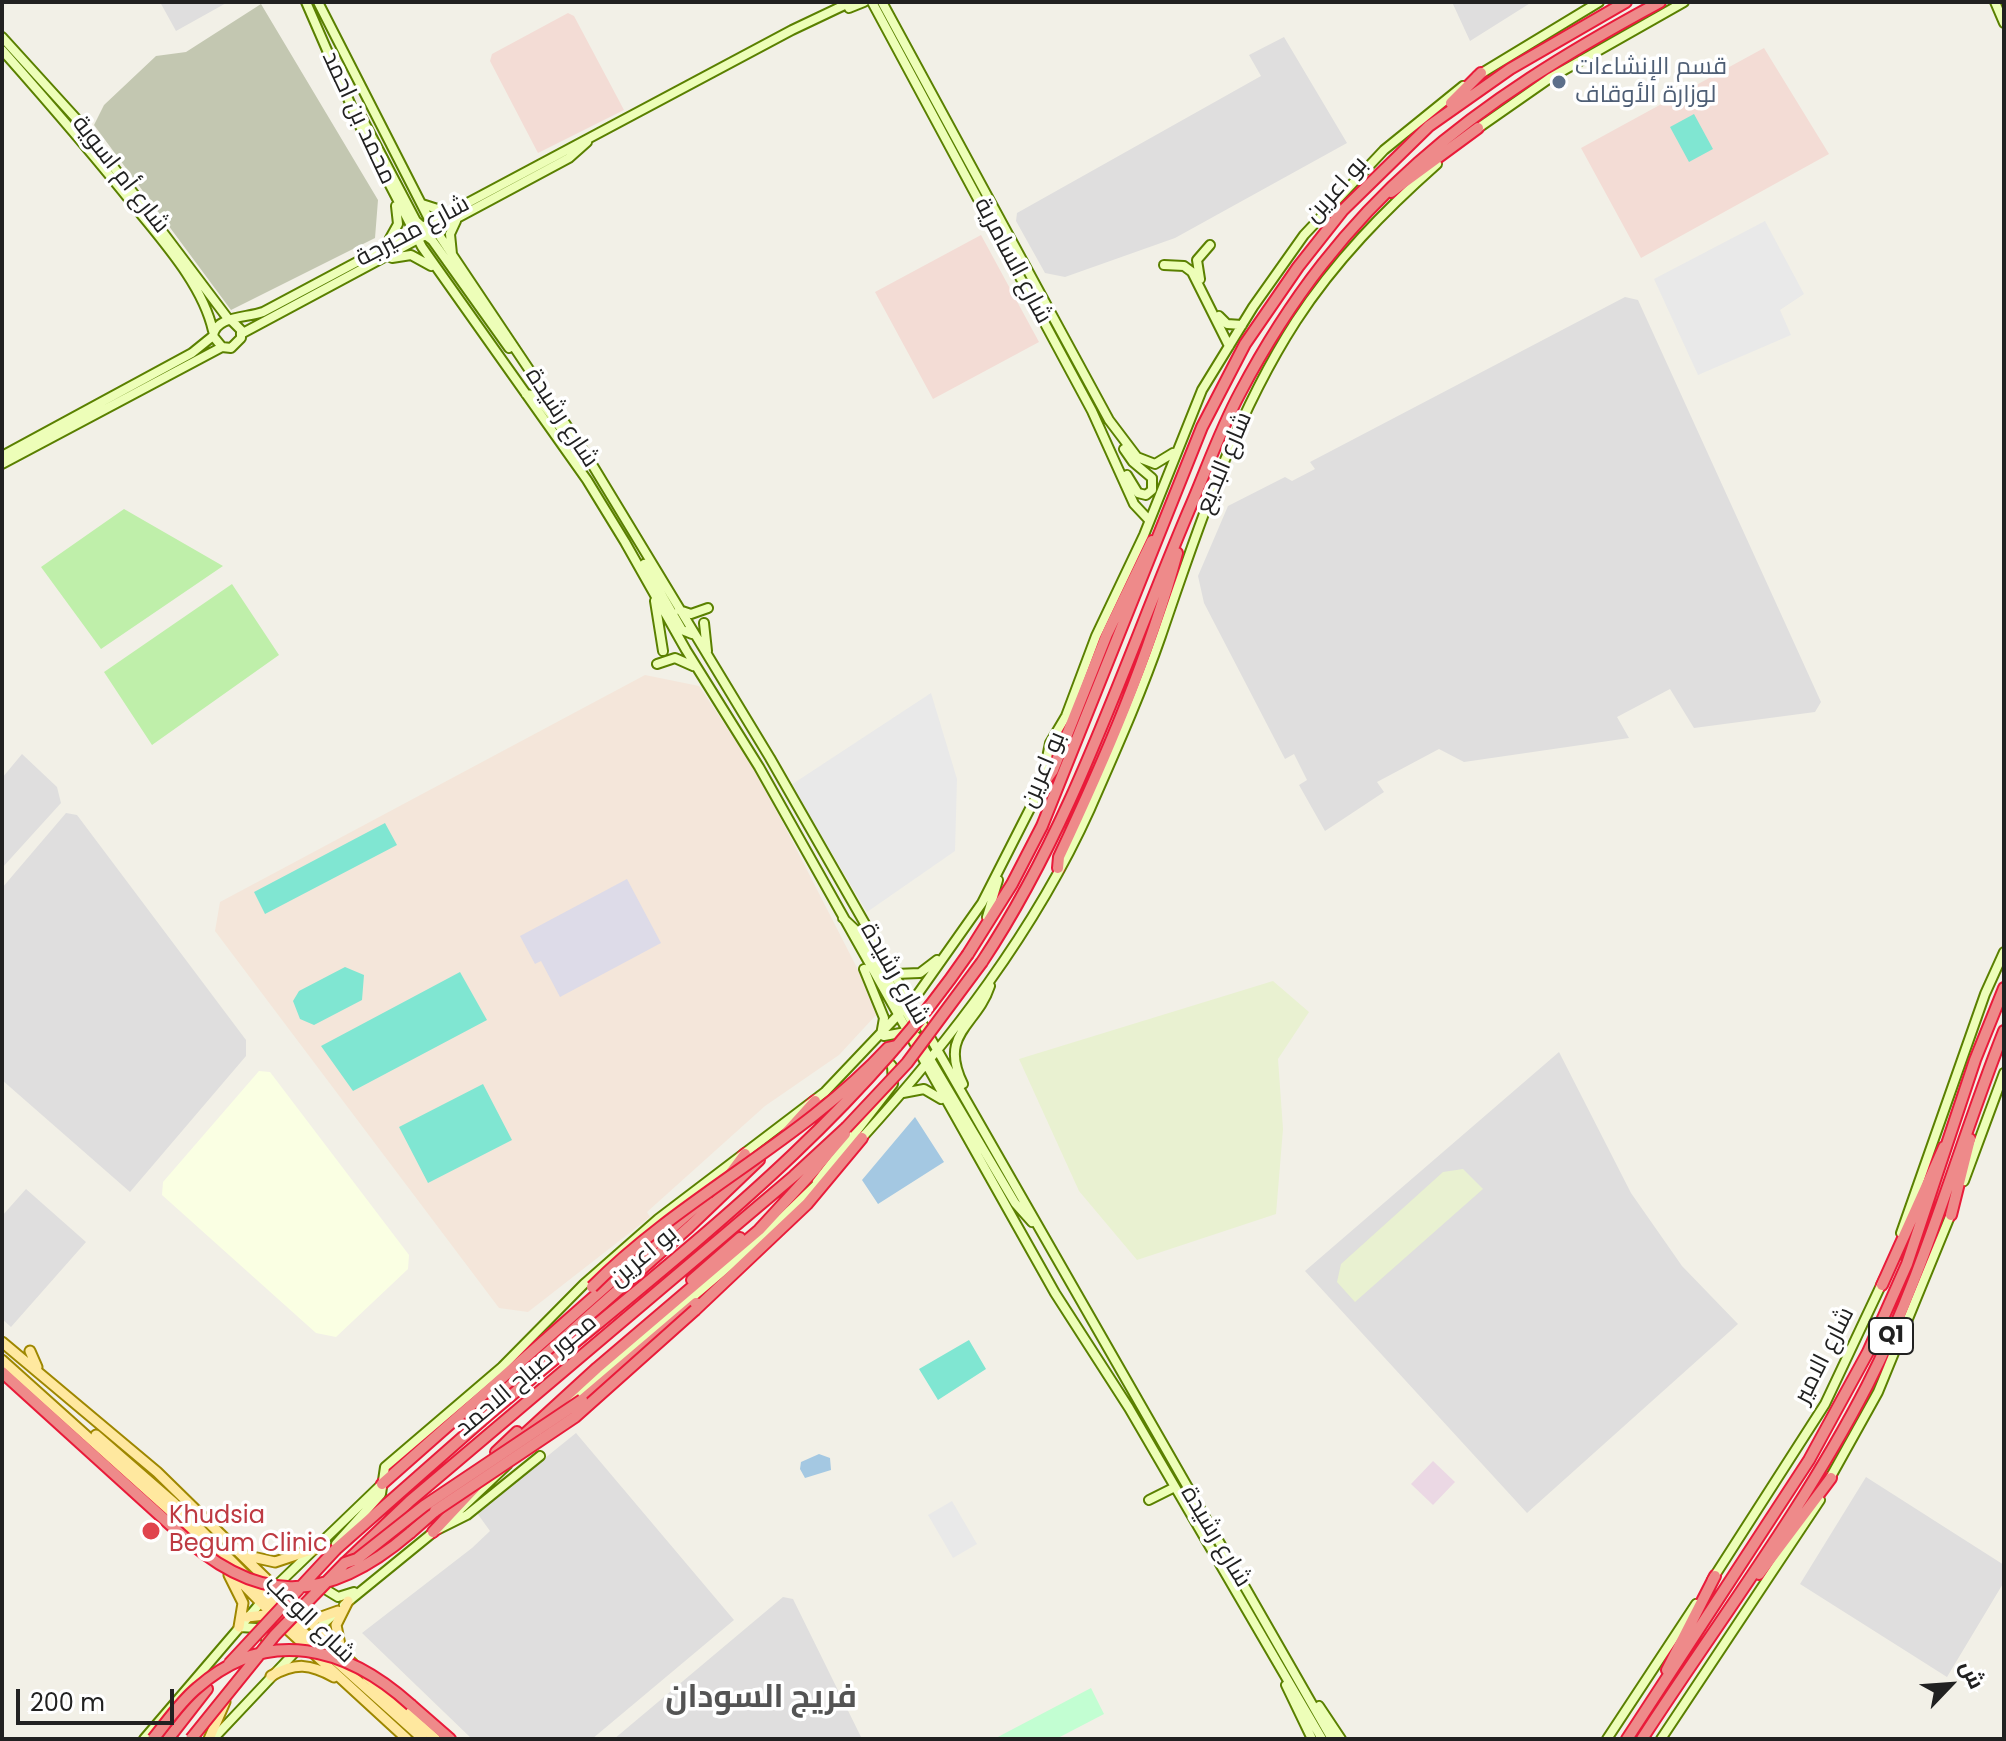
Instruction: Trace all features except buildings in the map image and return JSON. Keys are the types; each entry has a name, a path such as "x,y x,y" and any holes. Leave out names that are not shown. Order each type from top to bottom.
{"highway":[{"name":"بو اعرين","path":"168,1739 263,1625 336,1549 395,1494 735,1207 830,1121 899,1046 968,954 1012,884 1042,826 1207,416 1253,332 1335,219 1429,126 1529,58 1626,2"},
{"name":"بو اعرين","path":"817,1167 840,1144 846,1128 907,1063 982,962 1057,832 1229,415 1278,327 1322,264 1425,153 1489,103 1581,44 1660,2"},
{"path":"1429,126 1481,73"},
{"path":"1382,196 1404,185 1478,128"},
{"path":"1041,787 1056,761 1142,557 1161,530"},
{"path":"1058,868 1059,857 1091,788 1155,623 1181,530"},
{"name":"شارع الامير","path":"1627,1739 1809,1460 1848,1391 1907,1264 1951,1140 1975,1060 2004,988"},
{"name":"شارع الامير","path":"1642,1739 1838,1441 1868,1385 1915,1276 1977,1098 2004,1031"},
{"path":"525,1358 592,1287 669,1219 808,1122 888,1048 899,1046"},
{"path":"1951,1215 1976,1117 1977,1098"},
{"path":"480,1422 493,1401 739,1180 815,1101"},
{"name":"محور صباح الاحمد","path":"345,1563 410,1501 794,1176 846,1128"},
{"path":"435,1511 566,1424 695,1310 807,1204 856,1149 862,1138"},
{"path":"1882,1285 1936,1161 1951,1140"},
{"path":"382,1484 717,1189 745,1154"},
{"path":"433,1532 531,1425 759,1230 817,1167"},
{"path":"2,1372 172,1531 227,1571 261,1583 298,1587 320,1585 365,1568 435,1511 551,1400 776,1207 817,1167"},
{"path":"191,1739 275,1635 345,1563 357,1559 424,1506 582,1400 724,1281"},
{"path":"1724,1615 1831,1478"},
{"path":"1657,1694 1715,1576"},
{"path":"153,1739 188,1696 208,1679 238,1662 264,1654 313,1652 350,1661 371,1672 450,1739"}],"main road":[{"name":"محمد بن احمد","path":"306,2 394,195 417,230"},
{"name":"محمد بن احمد","path":"318,2 432,230"},
{"name":"شارع السامرية","path":"872,2 940,116 1109,420 1131,450 1146,463 1166,460 1176,449"},
{"name":"شارع السامرية","path":"882,2 1110,448 1133,500 1149,520"},
{"name":"شارع البديع","path":"1041,787 1050,743 1066,716 1096,636 1149,520 1202,390 1296,245 1384,150 1481,73 1599,2"},
{"name":"شارع البديع","path":"924,1065 991,980 1058,868 1109,765 1160,637 1189,549 1244,413 1270,365 1321,285 1388,208 1478,128 1539,85 1684,2"},
{"path":"1995,2 2004,23"},
{"path":"858,3 878,12"},
{"name":"شارع محيرجة","path":"241,334 419,241 453,217 569,158 591,139 789,33 858,3"},
{"name":"شارع أم اسوية","path":"2,37 82,125 231,321"},
{"name":"شارع أم اسوية","path":"2,50 78,135 162,240 207,308 213,334"},
{"path":"345,90 417,230 432,230 491,327 521,359"},
{"path":"382,248 398,224 394,195"},
{"path":"418,200 430,210 453,217 449,236 454,261"},
{"name":"شارع محيرجة","path":"231,321 263,312 417,230"},
{"name":"شارع رشيدة","path":"417,230 419,241 447,284 526,394 625,542 759,767 860,953 904,1010 921,1020 931,1038 934,1053 1038,1227 1332,1739"},
{"name":"شارع رشيدة","path":"432,230 600,478 733,702 770,758 895,974 906,1032 924,1065 1084,1342 1129,1408 1322,1739"},
{"path":"1210,245 1197,260 1199,276 1223,322 1242,325"},
{"path":"380,261 410,255 422,258 447,284"},
{"path":"1164,265 1184,266 1192,272 1229,346"},
{"path":"2,456 192,353 213,334 218,324 231,321 241,334 236,346 222,347 2,464"},
{"path":"213,334 222,347"},
{"path":"526,394 536,395 592,473 600,478"},
{"path":"1109,420 1130,459 1152,478 1151,491 1146,495 1137,492 1110,448"},
{"path":"625,542 637,551 682,630 692,634"},
{"path":"652,589 662,628 663,651"},
{"path":"679,610 690,614 708,608"},
{"path":"704,623 707,650 733,702"},
{"path":"679,637 687,638 695,646 743,725 770,758"},
{"path":"657,664 681,659 701,673"},
{"name":"بو اعرين","path":"382,1484 383,1470 502,1367 611,1259 815,1101 865,1053 904,1010 953,947 999,874 1041,787"},
{"path":"917,1035 921,1020 982,928 999,874"},
{"path":"211,1739 348,1601 482,1492 524,1443 755,1244 862,1138 924,1065 917,1035 863,937 839,915"},
{"path":"895,974 913,975 927,969 953,947"},
{"name":"شارع الامير","path":"1607,1739 1825,1404 1882,1285 1985,994 2004,952"},
{"path":"860,953 884,1018 880,1037 906,1032 923,1039 931,1038 955,1027"},
{"path":"991,980 987,995 957,1038 955,1063 1009,1178"},
{"path":"917,1035 934,1053 1019,1208 1038,1227"},
{"path":"815,1186 823,1170 893,1084 894,1072 889,1060 879,1053 865,1053"},
{"path":"1661,1739 1809,1518 1878,1392 1951,1215 2004,1073"},
{"path":"899,1096 924,1089 945,1102"},
{"name":"شارع الوعب","path":"2,1342 135,1452 241,1553 286,1599 349,1685 407,1739"},
{"path":"30,1351 41,1374"},
{"name":"شارع الوعب","path":"2,1360 262,1597 271,1613"},
{"path":"25,1379 56,1400 140,1472 262,1597 423,1739"},
{"path":"433,1532 467,1515 540,1456 526,1456 524,1443"},
{"path":"144,1739 239,1627 271,1584 314,1549 382,1484"},
{"path":"211,1739 225,1702 288,1620 286,1599 381,1494 382,1484"},
{"path":"1149,1500 1175,1487"},
{"path":"172,1531 194,1538 185,1548"},
{"path":"241,1553 275,1562 314,1549"},
{"path":"216,1556 243,1603 239,1627"},
{"path":"319,1563 316,1580 331,1594 343,1597 365,1586"},
{"path":"271,1584 288,1620"},
{"path":"345,1656 335,1628 348,1601"},
{"path":"247,1617 271,1613 288,1620 312,1638"},
{"path":"239,1627 250,1626 260,1630 267,1640 267,1651"},
{"name":"شارع الوعب","path":"312,1638 345,1656 436,1739"},
{"path":"271,1676 291,1666 305,1665 349,1685"},
{"path":"1281,1670 1312,1739"},
{"path":"1299,1682 1311,1693 1341,1739"}],"shaded area":[{"path":"160,2 228,2 176,31"},
{"path":"1452,2 1532,2 1470,41"},
{"path":"261,4 378,200 375,238 231,310 94,125 104,105 156,56 186,52"},
{"path":"568,13 574,16 624,110 538,153 490,61 492,54"},
{"path":"1284,37 1347,143 1175,238 1065,277 1045,273 1016,221 1017,213 1261,76 1249,55"},
{"path":"1764,48 1829,154 1641,258 1581,148"},
{"path":"1694,114 1713,149 1689,162 1670,127"},
{"path":"1765,221 1804,294 1780,310 1791,335 1698,375 1654,279"},
{"path":"981,235 1039,342 933,399 875,292"},
{"path":"1625,297 1638,300 1821,702 1815,712 1694,728 1670,689 1617,717 1629,738 1464,762 1439,749 1377,782 1384,792 1325,831 1299,785 1307,780 1294,754 1285,759 1204,603 1198,576 1228,506 1285,477 1292,481 1315,469 1310,462"},
{"path":"645,675 699,686 758,774 877,1007 877,1014 839,1055 765,1106 647,1212 650,1217 528,1312 499,1308 215,931 220,902"},
{"path":"931,693 957,779 955,851 867,912 791,785"},
{"path":"22,754 57,787 61,803 2,868 2,778"},
{"path":"66,813 77,815 246,1040 246,1056 130,1192 2,1080 2,888"},
{"path":"385,823 397,845 265,914 254,892"},
{"path":"627,879 661,943 560,997 541,961 535,964 520,936"},
{"path":"345,967 364,975 362,1000 314,1025 300,1019 293,1001 299,991"},
{"path":"460,972 487,1020 353,1091 321,1046"},
{"path":"1273,981 1309,1012 1278,1059 1283,1129 1276,1214 1137,1260 1079,1191 1019,1059"},
{"path":"1559,1052 1631,1193 1682,1266 1738,1324 1527,1513 1305,1271"},
{"path":"259,1071 270,1072 409,1255 408,1269 336,1337 316,1333 162,1195 163,1182"},
{"path":"483,1084 512,1140 428,1183 399,1127"},
{"path":"915,1117 944,1162 878,1204 862,1180"},
{"path":"1463,1169 1483,1189 1355,1302 1337,1282 1341,1264 1443,1172"},
{"path":"26,1189 86,1242 11,1327 2,1319 2,1216"},
{"path":"969,1340 986,1369 938,1400 919,1369"},
{"path":"576,1433 734,1620 592,1739 472,1739 362,1633 472,1548 490,1531 477,1513"},
{"path":"819,1454 830,1458 831,1470 805,1478 800,1469 801,1462"},
{"path":"1433,1461 1455,1482 1433,1505 1411,1484"},
{"path":"1866,1477 2004,1565 2004,1582 1947,1677 1800,1584"},
{"path":"952,1501 977,1544 953,1558 928,1515"},
{"path":"783,1597 793,1599 862,1739 614,1739"}],"green space":[{"path":"124,509 223,566 101,649 41,567"},
{"path":"232,584 279,655 152,745 104,672"},
{"path":"1091,1688 1104,1714 1056,1739 994,1739"}],"place":[{"name":"قسم الإنشاءات لوزارة الأوقاف","path":"1559,82"},
{"name":"Khudsia Begum Clinic","path":"151,1531"}],"district":[{"name":"فريج السودان","path":"761,1699"}]}
